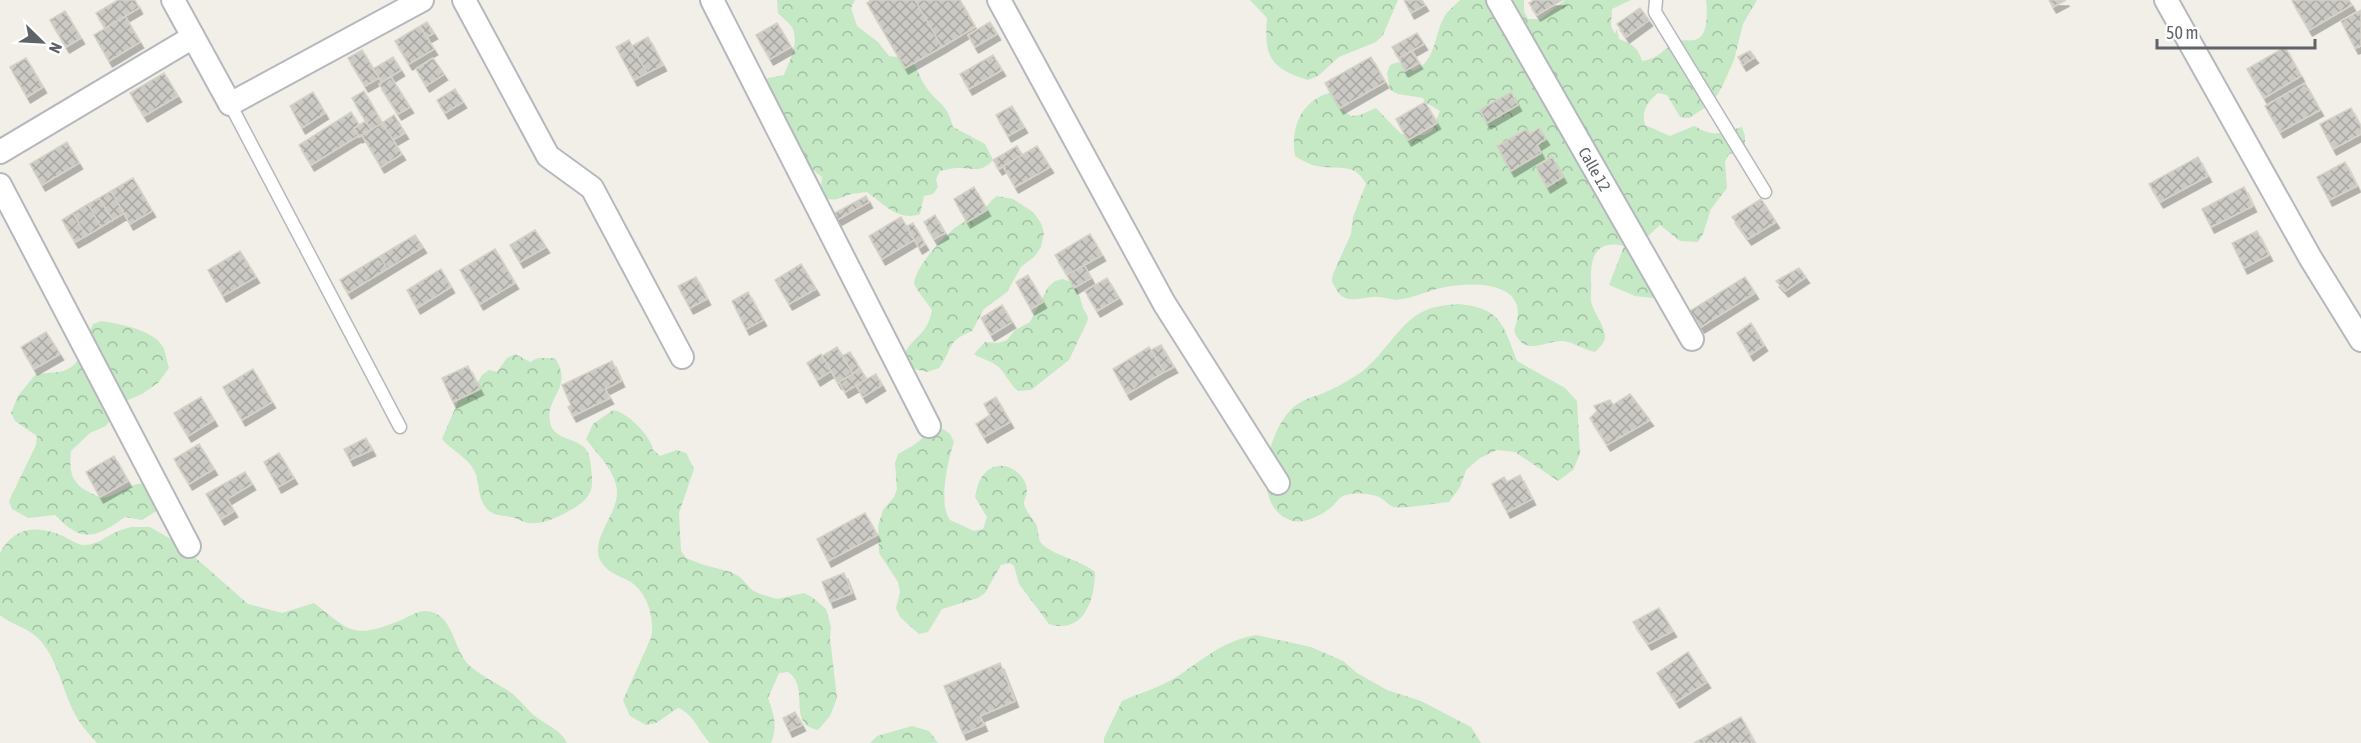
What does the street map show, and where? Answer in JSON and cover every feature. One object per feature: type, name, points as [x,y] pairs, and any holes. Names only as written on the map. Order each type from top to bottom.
[{"type":"street","points":[[173,0],[230,104],[422,0]]},
{"type":"street","points":[[464,0],[548,156],[592,188],[682,357]]},
{"type":"street","points":[[712,0],[928,426]]},
{"type":"street","points":[[999,0],[1164,303],[1278,483]]},
{"type":"street","name":"Calle 12","points":[[1498,0],[1692,339]]},
{"type":"street","points":[[2166,0],[2311,259],[2361,339]]},
{"type":"street","points":[[0,152],[193,37]]},
{"type":"street","points":[[0,185],[189,546]]},
{"type":"lane","points":[[1656,0],[1655,12],[1764,192]]},
{"type":"lane","points":[[230,104],[400,427]]},
{"type":"green space","points":[[777,0],[855,0],[851,8],[857,26],[878,42],[889,56],[897,57],[906,54],[915,65],[926,87],[948,112],[953,127],[985,144],[993,160],[978,169],[956,168],[940,171],[936,179],[938,187],[933,194],[924,196],[920,214],[912,216],[898,214],[867,192],[850,194],[834,200],[820,195],[822,177],[801,160],[763,84],[768,78],[784,75],[795,39],[792,27],[778,13]]},
{"type":"green space","points":[[1250,0],[1398,0],[1383,35],[1376,42],[1339,57],[1318,76],[1308,80],[1285,71],[1272,59],[1267,42],[1267,18]]},
{"type":"green space","points":[[1460,0],[1524,0],[1524,11],[1528,19],[1541,19],[1565,0],[1631,0],[1612,9],[1611,26],[1615,34],[1617,29],[1619,39],[1636,49],[1642,61],[1653,58],[1678,41],[1695,40],[1701,36],[1706,22],[1706,0],[1757,0],[1743,24],[1734,60],[1712,103],[1689,118],[1680,117],[1667,95],[1658,93],[1646,108],[1645,125],[1670,136],[1694,126],[1713,133],[1742,127],[1745,145],[1738,152],[1729,154],[1725,162],[1727,188],[1711,209],[1698,242],[1680,241],[1660,225],[1647,237],[1646,246],[1660,292],[1653,298],[1635,296],[1609,285],[1624,246],[1606,245],[1596,253],[1591,274],[1591,299],[1605,336],[1603,343],[1595,352],[1563,341],[1535,346],[1523,344],[1514,330],[1518,314],[1516,303],[1509,294],[1499,289],[1459,285],[1399,300],[1375,297],[1347,299],[1341,296],[1332,282],[1333,274],[1351,234],[1353,217],[1366,184],[1353,170],[1316,166],[1295,156],[1295,134],[1301,114],[1315,99],[1337,91],[1341,98],[1340,108],[1351,116],[1376,108],[1400,133],[1408,136],[1424,135],[1432,131],[1440,111],[1425,102],[1423,98],[1398,94],[1390,90],[1387,73],[1390,65],[1398,62],[1407,65],[1413,71],[1427,61],[1442,21]]},
{"type":"green space","points":[[997,196],[1013,199],[1033,212],[1041,223],[1044,233],[1041,247],[1035,256],[1021,267],[1007,292],[984,309],[972,331],[954,342],[939,368],[927,372],[910,368],[904,355],[911,343],[927,326],[932,310],[914,283],[920,268],[931,252],[956,227],[983,210]]},
{"type":"green space","points":[[1063,279],[1077,289],[1088,318],[1087,322],[1069,360],[1031,390],[1018,391],[999,368],[974,354],[985,342],[998,343],[1007,340],[1015,330],[1030,322],[1048,287],[1055,281]]},
{"type":"green space","points":[[1458,304],[1483,309],[1492,314],[1504,328],[1517,361],[1565,388],[1577,401],[1580,454],[1573,470],[1558,481],[1515,452],[1497,450],[1480,458],[1466,470],[1460,487],[1449,502],[1394,507],[1381,498],[1356,494],[1341,497],[1327,511],[1307,520],[1293,521],[1279,513],[1270,500],[1266,484],[1267,466],[1277,430],[1286,415],[1299,403],[1357,375],[1374,360],[1405,325],[1422,312],[1444,305]]},
{"type":"green space","points":[[101,321],[137,329],[153,337],[164,349],[169,368],[158,383],[142,394],[123,402],[106,426],[90,433],[71,451],[72,476],[78,485],[98,496],[105,497],[132,486],[148,483],[158,510],[142,520],[125,517],[105,530],[89,535],[74,530],[55,515],[28,518],[12,509],[9,501],[36,445],[37,436],[15,421],[11,413],[18,396],[35,375],[67,370],[78,360],[93,324]]},
{"type":"green space","points":[[515,354],[530,362],[538,358],[555,358],[562,377],[551,405],[552,428],[559,435],[585,448],[590,462],[592,484],[586,499],[563,514],[538,523],[526,522],[489,511],[482,501],[474,470],[442,439],[459,399],[474,389],[482,375],[489,370],[497,372],[507,358]]},
{"type":"green space","points":[[613,410],[625,415],[638,425],[648,438],[653,450],[660,456],[677,450],[686,453],[694,469],[679,513],[681,551],[686,558],[731,572],[760,594],[777,599],[804,593],[826,609],[831,627],[830,638],[837,698],[830,716],[818,730],[803,721],[798,687],[795,679],[788,672],[779,673],[768,698],[774,720],[771,743],[710,743],[692,718],[678,708],[656,723],[646,725],[630,716],[623,700],[651,638],[651,615],[649,606],[636,586],[609,570],[600,560],[598,552],[601,535],[613,511],[617,494],[611,471],[586,439],[593,424]]},
{"type":"green space","points":[[934,429],[943,429],[950,434],[954,442],[944,493],[946,513],[950,520],[974,531],[983,529],[987,517],[975,497],[984,473],[998,466],[1008,467],[1017,472],[1026,485],[1025,506],[1036,524],[1041,543],[1048,549],[1095,572],[1090,603],[1079,620],[1061,626],[1049,624],[1019,584],[1014,566],[1010,563],[1001,565],[985,593],[978,598],[942,609],[928,632],[919,634],[900,617],[896,608],[900,592],[898,582],[879,553],[878,526],[883,510],[894,497],[897,489],[895,463],[898,454]]},
{"type":"green space","points":[[131,527],[150,527],[181,545],[248,604],[282,613],[314,603],[336,621],[353,630],[362,631],[384,627],[422,611],[435,613],[448,625],[460,652],[471,667],[514,695],[536,717],[558,732],[567,743],[97,743],[83,727],[74,711],[47,649],[31,632],[0,615],[0,553],[12,537],[27,530],[54,532],[76,543],[88,545]]},
{"type":"green space","points":[[1256,635],[1311,647],[1343,661],[1357,673],[1387,690],[1421,701],[1471,727],[1481,743],[1104,743],[1104,738],[1122,701],[1158,687],[1234,641]]},
{"type":"green space","points":[[912,726],[929,731],[938,743],[870,743],[877,736]]},
{"type":"building","points":[[118,0],[135,0],[139,8],[105,28],[96,13]]},
{"type":"building","points":[[871,0],[915,0],[942,47],[905,68],[867,3]]},
{"type":"building","points":[[915,0],[960,0],[975,27],[942,47]]},
{"type":"building","points":[[1404,0],[1422,0],[1425,5],[1411,13]]},
{"type":"building","points":[[1534,0],[1562,0],[1537,15],[1529,3]]},
{"type":"building","points":[[2049,0],[2066,0],[2053,7]]},
{"type":"building","points":[[2349,0],[2352,5],[2309,30],[2292,1]]},
{"type":"building","points":[[1640,8],[1649,20],[1626,37],[1617,24]]},
{"type":"building","points":[[2361,10],[2361,46],[2355,48],[2341,21]]},
{"type":"building","points":[[65,11],[81,38],[66,47],[50,20]]},
{"type":"building","points":[[125,16],[140,42],[109,61],[94,35]]},
{"type":"building","points":[[427,22],[434,33],[427,37],[420,26]]},
{"type":"building","points":[[990,22],[997,34],[975,47],[968,35]]},
{"type":"building","points":[[777,23],[791,47],[770,59],[756,35]]},
{"type":"building","points":[[420,26],[434,49],[409,64],[395,41]]},
{"type":"building","points":[[1417,33],[1424,44],[1399,58],[1392,47]]},
{"type":"building","points":[[648,37],[663,65],[647,73],[632,46]]},
{"type":"building","points":[[629,40],[647,73],[634,80],[616,47]]},
{"type":"building","points":[[2285,47],[2301,76],[2264,98],[2247,69]]},
{"type":"building","points":[[362,50],[379,78],[365,86],[348,58]]},
{"type":"building","points":[[1412,51],[1419,63],[1405,71],[1399,58]]},
{"type":"building","points":[[1750,51],[1755,57],[1743,65],[1738,57]]},
{"type":"building","points":[[993,55],[1002,70],[969,89],[960,74]]},
{"type":"building","points":[[393,57],[401,70],[382,82],[373,69]]},
{"type":"building","points":[[1371,57],[1385,82],[1340,108],[1325,83]]},
{"type":"building","points":[[26,58],[43,87],[27,97],[10,67]]},
{"type":"building","points":[[433,58],[444,74],[426,86],[416,69]]},
{"type":"building","points":[[164,73],[178,96],[144,116],[130,93]]},
{"type":"building","points":[[391,77],[410,107],[398,114],[379,84]]},
{"type":"building","points":[[2305,83],[2320,110],[2280,132],[2265,106]]},
{"type":"building","points":[[455,89],[463,102],[445,113],[437,100]]},
{"type":"building","points":[[364,91],[382,123],[371,130],[352,98]]},
{"type":"building","points":[[313,92],[325,113],[302,128],[290,106]]},
{"type":"building","points":[[1511,92],[1518,105],[1487,123],[1480,110]]},
{"type":"building","points":[[1425,102],[1437,123],[1408,140],[1396,119]]},
{"type":"building","points":[[1012,106],[1024,127],[1008,136],[996,115]]},
{"type":"building","points":[[2351,108],[2361,127],[2361,134],[2333,149],[2320,124]]},
{"type":"building","points":[[351,112],[359,125],[354,128],[358,136],[311,165],[299,145]]},
{"type":"building","points":[[394,115],[405,133],[393,140],[382,123]]},
{"type":"building","points":[[366,121],[371,130],[359,137],[354,128]]},
{"type":"building","points":[[382,123],[402,154],[381,167],[362,135]]},
{"type":"building","points":[[1539,128],[1546,139],[1537,145],[1541,153],[1511,171],[1497,146],[1527,129],[1530,134]]},
{"type":"building","points":[[67,142],[79,163],[42,185],[30,164]]},
{"type":"building","points":[[1017,146],[1022,155],[999,169],[993,160]]},
{"type":"building","points":[[1037,146],[1050,167],[1015,187],[1003,166]]},
{"type":"building","points":[[1552,157],[1563,177],[1547,187],[1536,167]]},
{"type":"building","points":[[2198,157],[2208,176],[2160,202],[2149,184]]},
{"type":"building","points":[[2345,162],[2357,186],[2329,200],[2317,177]]},
{"type":"building","points":[[133,178],[152,211],[130,224],[111,191]]},
{"type":"building","points":[[974,187],[987,210],[967,222],[954,199]]},
{"type":"building","points":[[2244,187],[2253,206],[2211,227],[2202,209]]},
{"type":"building","points":[[111,191],[124,213],[113,220],[99,198]]},
{"type":"building","points":[[866,196],[869,202],[837,220],[833,214]]},
{"type":"building","points":[[99,198],[113,220],[101,227],[88,204]]},
{"type":"building","points":[[1761,199],[1776,222],[1748,239],[1732,217]]},
{"type":"building","points":[[88,204],[101,227],[86,236],[73,213]]},
{"type":"building","points":[[73,213],[86,236],[75,242],[62,220]]},
{"type":"building","points":[[935,215],[945,233],[934,239],[924,222]]},
{"type":"building","points":[[901,217],[914,240],[882,259],[869,236]]},
{"type":"building","points":[[913,223],[925,244],[919,248],[907,226]]},
{"type":"building","points":[[535,230],[546,247],[520,262],[510,245]]},
{"type":"building","points":[[2257,231],[2269,255],[2244,268],[2232,243]]},
{"type":"building","points":[[1090,234],[1102,255],[1067,275],[1055,255]]},
{"type":"building","points":[[415,235],[423,247],[387,269],[380,256]]},
{"type":"building","points":[[495,249],[515,283],[480,304],[460,270]]},
{"type":"building","points":[[240,251],[256,277],[223,296],[208,270]]},
{"type":"building","points":[[380,256],[387,269],[348,293],[340,280]]},
{"type":"building","points":[[801,264],[816,289],[789,304],[775,280]]},
{"type":"building","points":[[1084,265],[1091,278],[1074,288],[1067,275]]},
{"type":"building","points":[[1799,268],[1806,277],[1785,291],[1776,281]]},
{"type":"building","points":[[441,269],[451,287],[417,308],[407,290]]},
{"type":"building","points":[[1028,275],[1043,302],[1031,309],[1016,282]]},
{"type":"building","points":[[696,277],[707,299],[690,308],[678,286]]},
{"type":"building","points":[[1745,277],[1755,293],[1701,327],[1690,311]]},
{"type":"building","points":[[1107,278],[1119,298],[1097,311],[1085,291]]},
{"type":"building","points":[[748,292],[763,320],[746,329],[732,301]]},
{"type":"building","points":[[1002,305],[1012,322],[991,335],[981,318]]},
{"type":"building","points":[[1751,323],[1764,345],[1750,355],[1737,333]]},
{"type":"building","points":[[46,332],[60,354],[34,369],[21,347]]},
{"type":"building","points":[[1161,345],[1174,367],[1164,372],[1151,350]]},
{"type":"building","points":[[837,347],[853,374],[838,383],[822,356]]},
{"type":"building","points":[[1149,347],[1164,372],[1127,394],[1113,369]]},
{"type":"building","points":[[850,352],[860,369],[853,374],[842,356]]},
{"type":"building","points":[[821,354],[831,371],[817,380],[807,363]]},
{"type":"building","points":[[612,361],[621,381],[605,389],[610,398],[573,416],[562,385]]},
{"type":"building","points":[[468,366],[480,389],[453,402],[442,378]]},
{"type":"building","points":[[253,369],[272,402],[242,420],[223,387]]},
{"type":"building","points":[[860,369],[867,379],[845,392],[839,382]]},
{"type":"building","points":[[876,374],[882,385],[863,397],[856,385]]},
{"type":"building","points":[[1630,394],[1650,420],[1607,445],[1590,418],[1597,411],[1594,406],[1610,400],[1613,405]]},
{"type":"building","points":[[201,397],[214,420],[188,436],[174,413]]},
{"type":"building","points":[[996,397],[1010,422],[984,437],[976,424],[990,415],[984,404]]},
{"type":"building","points":[[366,438],[372,450],[350,460],[344,449]]},
{"type":"building","points":[[199,444],[214,469],[189,484],[174,459]]},
{"type":"building","points":[[279,453],[294,478],[278,487],[264,462]]},
{"type":"building","points":[[114,456],[128,481],[100,497],[86,472]]},
{"type":"building","points":[[245,472],[252,484],[227,499],[234,511],[221,519],[206,494]]},
{"type":"building","points":[[1520,475],[1532,499],[1507,512],[1492,484],[1504,477],[1507,482]]},
{"type":"building","points":[[865,513],[877,535],[828,561],[817,539]]},
{"type":"building","points":[[844,573],[852,593],[830,602],[822,582]]},
{"type":"building","points":[[1659,608],[1673,631],[1648,644],[1633,622]]},
{"type":"building","points":[[1688,652],[1707,682],[1676,702],[1657,673]]},
{"type":"building","points":[[1000,663],[1015,701],[980,716],[984,725],[963,734],[944,686]]},
{"type":"building","points":[[795,712],[802,725],[789,731],[783,718]]},
{"type":"building","points":[[1741,717],[1755,743],[1694,743]]}]
